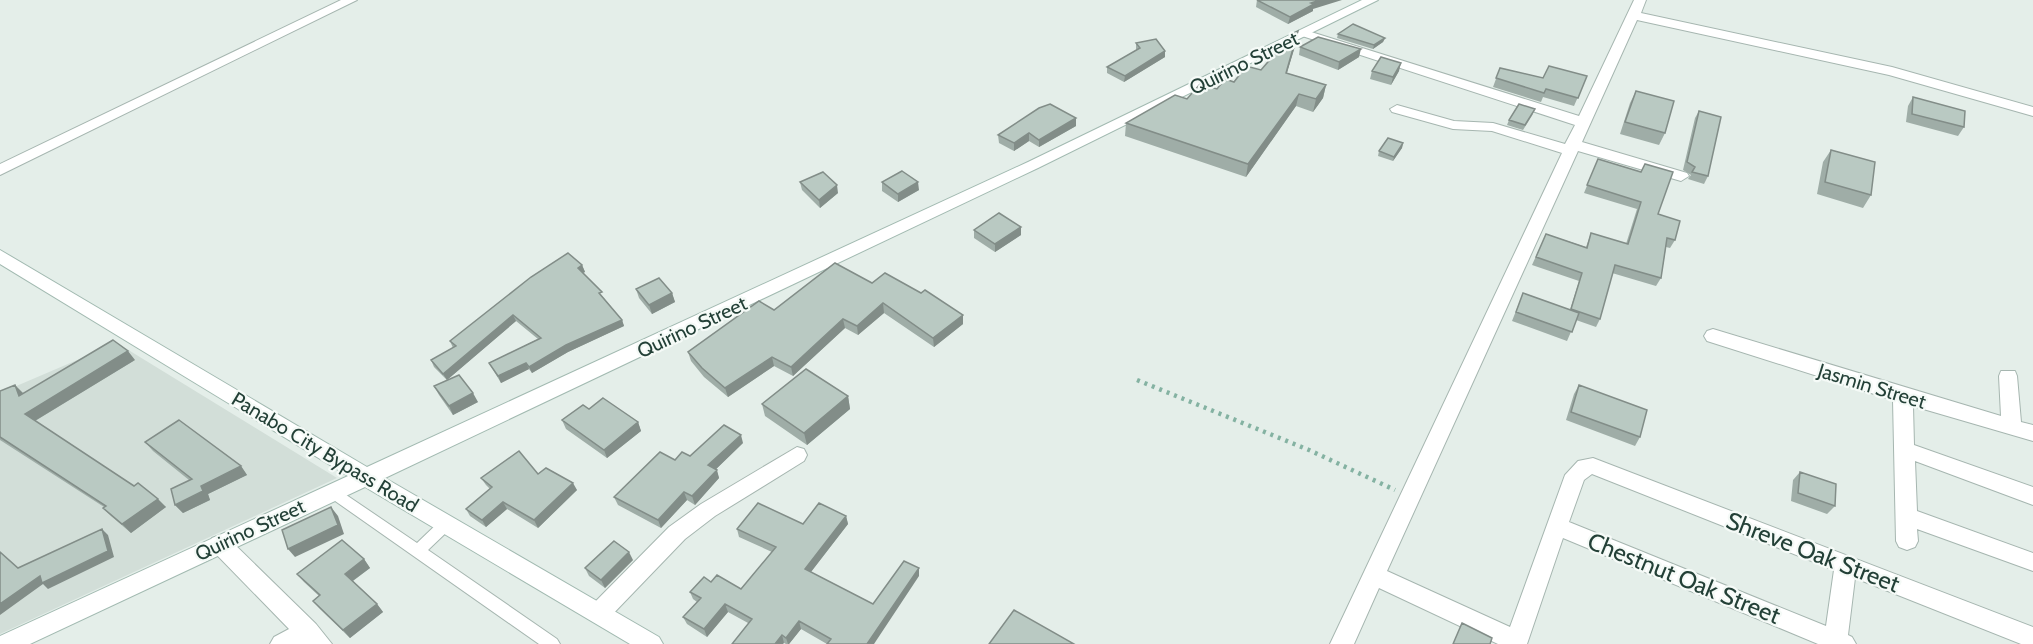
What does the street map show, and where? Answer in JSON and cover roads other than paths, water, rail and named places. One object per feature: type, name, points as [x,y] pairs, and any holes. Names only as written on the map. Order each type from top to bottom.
[{"type":"street","points":[[0,170],[351,0]]},
{"type":"street","name":"Quirino Street","points":[[6,644],[656,344],[1372,0]]},
{"type":"street","points":[[1342,644],[1637,7],[1892,71],[2033,112]]},
{"type":"street","points":[[1303,34],[1582,122]]},
{"type":"street","points":[[1397,109],[1453,125],[1493,127],[1681,176]]},
{"type":"street","name":"Panabo City Bypass Road","points":[[0,256],[366,477],[600,612],[651,644]]},
{"type":"street","name":"Jasmin Street","points":[[1713,336],[2033,434]]},
{"type":"street","points":[[2008,376],[2011,426]]},
{"type":"street","points":[[1903,396],[1907,541]]},
{"type":"street","points":[[1906,450],[2033,496]]},
{"type":"street","points":[[600,612],[677,533],[708,510],[796,455]]},
{"type":"street","name":"Shreve Oak Street","points":[[1557,526],[1575,475],[1585,467],[1593,466],[2033,638]]},
{"type":"street","points":[[1906,516],[2033,562]]},
{"type":"street","points":[[1373,575],[1516,643],[1557,526]]},
{"type":"street","name":"Chestnut Oak Street","points":[[1557,526],[1838,643]]},
{"type":"street","points":[[220,544],[314,637]]},
{"type":"street","points":[[1838,643],[1846,564]]},
{"type":"street","points":[[282,644],[314,637]]},
{"type":"lane","points":[[333,492],[552,644]]},
{"type":"lane","points":[[418,551],[446,524]]}]
